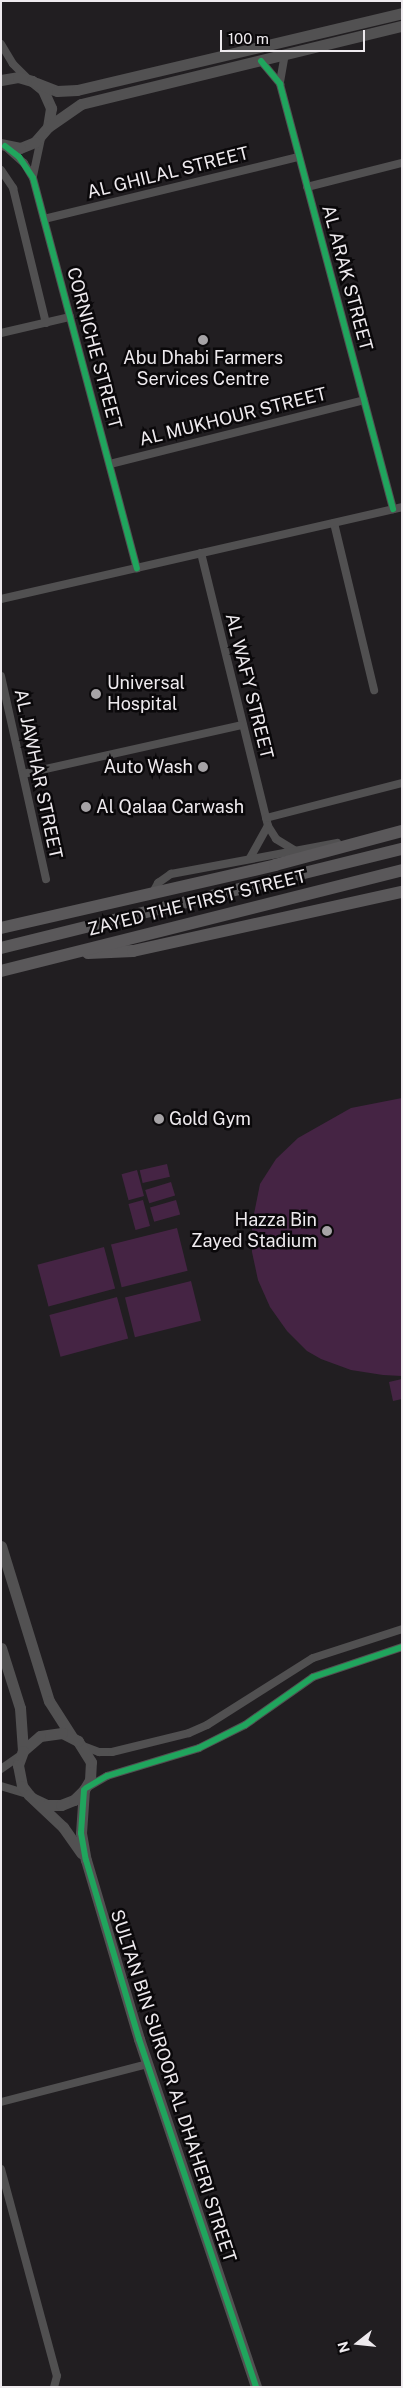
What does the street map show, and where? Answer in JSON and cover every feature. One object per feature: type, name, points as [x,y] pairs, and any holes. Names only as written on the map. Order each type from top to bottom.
[{"type":"main road","points":[[1,928],[152,894],[402,831]]},
{"type":"main road","name":"ZAYED THE FIRST STREET","points":[[4,948],[402,849]]},
{"type":"main road","name":"ZAYED THE FIRST STREET","points":[[1,971],[70,952],[402,870]]},
{"type":"main road","points":[[70,952],[133,951],[402,892]]},
{"type":"street","points":[[1,80],[32,81],[57,91],[77,90],[402,13]]},
{"type":"street","points":[[3,145],[28,146],[41,138],[48,127],[81,104],[402,26]]},
{"type":"street","points":[[2,45],[32,81],[43,90],[51,108],[48,127]]},
{"type":"street","points":[[1,53],[2,45]]},
{"type":"street","name":"AL ARAK STREET","points":[[285,55],[280,84],[364,400],[398,508]]},
{"type":"street","name":"AL ARAK STREET","points":[[261,61],[280,84]]},
{"type":"street","name":"CORNICHE STREET","points":[[33,178],[41,138]]},
{"type":"street","name":"CORNICHE STREET","points":[[3,145],[24,163],[33,178],[137,568]]},
{"type":"street","name":"AL GHILAL STREET","points":[[44,219],[299,156]]},
{"type":"street","points":[[307,187],[402,163]]},
{"type":"street","points":[[1,170],[13,188],[46,323]]},
{"type":"street","points":[[1,333],[70,317]]},
{"type":"street","name":"AL MUKHOUR STREET","points":[[110,464],[364,400]]},
{"type":"street","points":[[1,599],[398,508]]},
{"type":"street","points":[[334,523],[374,690]]},
{"type":"street","name":"AL WAFY STREET","points":[[201,553],[267,822],[276,839],[294,850]]},
{"type":"street","name":"AL JAWHAR STREET","points":[[1,676],[46,879]]},
{"type":"street","points":[[23,774],[243,725]]},
{"type":"street","points":[[250,858],[267,822],[402,784]]},
{"type":"street","points":[[152,894],[158,883],[171,874],[294,850],[366,840]]},
{"type":"street","points":[[1,1546],[49,1701],[72,1737],[83,1746],[99,1752],[112,1752],[149,1746],[189,1733],[208,1725],[313,1658],[402,1630]]},
{"type":"street","points":[[1,1648],[20,1708],[22,1753],[19,1776],[31,1797]]},
{"type":"street","points":[[1,1786],[47,1805],[61,1805],[74,1800],[85,1789],[107,1776],[199,1748],[245,1725],[313,1677],[402,1648]]},
{"type":"street","points":[[1,1769],[22,1753],[35,1739],[50,1732],[72,1737]]},
{"type":"street","points":[[83,1746],[90,1762],[85,1789]]},
{"type":"street","name":"SULTAN BIN SUROOR AL DHAHERI STREET","points":[[85,1789],[81,1833],[86,1860],[148,2064],[256,2387]]},
{"type":"street","name":"SULTAN BIN SUROOR AL DHAHERI STREET","points":[[31,1797],[63,1827],[86,1860]]},
{"type":"street","points":[[1,2102],[148,2064]]},
{"type":"street","points":[[1,2169],[56,2376],[54,2387]]},
{"type":"shaded area","name":"Hazza Bin Zayed Stadium","points":[[402,1098],[402,1376],[351,1370],[321,1359],[307,1351],[287,1331],[270,1307],[258,1280],[252,1252],[252,1224],[260,1184],[276,1159],[298,1138],[351,1108]]},
{"type":"shaded area","points":[[167,1164],[170,1177],[143,1183],[140,1170]]},
{"type":"shaded area","points":[[137,1170],[144,1196],[129,1200],[122,1174]]},
{"type":"shaded area","points":[[171,1182],[175,1195],[149,1203],[145,1190]]},
{"type":"shaded area","points":[[143,1200],[150,1226],[135,1230],[129,1204]]},
{"type":"shaded area","points":[[176,1200],[180,1214],[154,1222],[150,1207]]},
{"type":"shaded area","points":[[177,1228],[188,1271],[122,1287],[111,1244]]},
{"type":"shaded area","points":[[104,1247],[115,1289],[48,1306],[37,1265]]},
{"type":"shaded area","points":[[191,1281],[201,1321],[135,1337],[125,1297]]},
{"type":"shaded area","points":[[117,1297],[128,1339],[61,1357],[49,1315]]},
{"type":"shaded area","points":[[402,1379],[402,1399],[393,1401],[389,1382]]},
{"type":"cycle path","points":[[261,61],[280,84],[393,509]]},
{"type":"cycle path","points":[[5,146],[19,157],[33,178],[137,568]]},
{"type":"cycle path","points":[[86,1788],[107,1776],[199,1748],[245,1725],[313,1677],[402,1647]]},
{"type":"cycle path","points":[[84,1790],[81,1833],[86,1860],[139,2039],[256,2387]]},
{"type":"place","name":"Abu Dhabi Farmers Services Centre","points":[[203,340]]},
{"type":"place","name":"Universal Hospital","points":[[96,694]]},
{"type":"place","name":"Auto Wash","points":[[203,767]]},
{"type":"place","name":"Al Qalaa Carwash","points":[[86,807]]},
{"type":"place","name":"Gold Gym","points":[[159,1119]]},
{"type":"place","name":"Hazza Bin Zayed Stadium","points":[[327,1231]]}]
